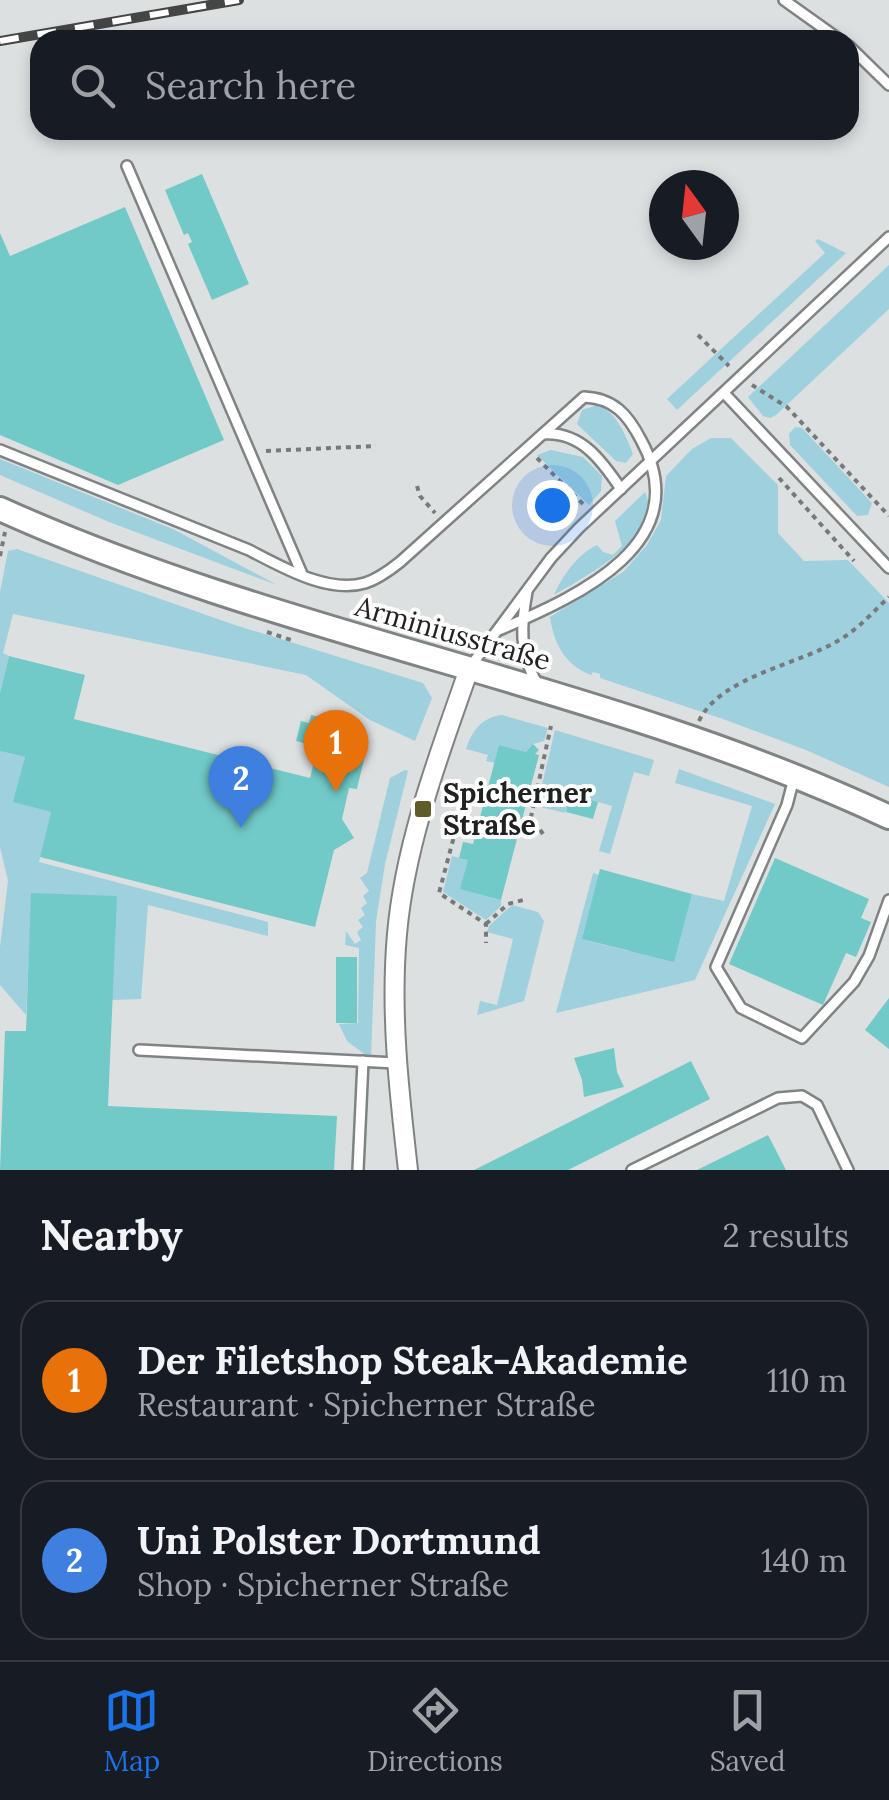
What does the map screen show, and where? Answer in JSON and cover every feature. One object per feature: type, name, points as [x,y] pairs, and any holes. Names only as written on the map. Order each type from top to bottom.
[{"type":"street","name":"Arminiusstraße","points":[[0,509],[210,591],[692,738],[889,817]]},
{"type":"street","points":[[408,1170],[396,1062],[397,932],[436,763],[469,669]]},
{"type":"lane","points":[[784,0],[826,30]]},
{"type":"lane","points":[[859,56],[889,84]]},
{"type":"lane","points":[[127,166],[302,574]]},
{"type":"lane","points":[[469,669],[527,589],[593,514],[889,237]]},
{"type":"lane","points":[[724,393],[889,568]]},
{"type":"lane","points":[[0,450],[302,574],[344,586],[366,583],[400,562],[584,397],[601,398],[622,412],[651,461],[654,503],[647,528],[634,552],[603,576],[497,632]]},
{"type":"lane","points":[[540,435],[555,433],[592,450],[621,489]]},
{"type":"lane","points":[[527,589],[522,620],[524,650],[534,679],[543,690]]},
{"type":"lane","points":[[794,776],[787,804],[716,967],[741,1008],[802,1038],[854,982],[869,956],[889,900]]},
{"type":"lane","points":[[139,1050],[396,1062]]},
{"type":"lane","points":[[358,1170],[363,1061]]},
{"type":"lane","points":[[632,1170],[778,1098],[802,1096],[817,1105],[848,1170]]},
{"type":"path","points":[[698,335],[740,378],[786,407],[889,516]]},
{"type":"path","points":[[250,452],[376,446]]},
{"type":"path","points":[[536,457],[593,514]]},
{"type":"path","points":[[779,478],[854,561]]},
{"type":"path","points":[[417,486],[420,496],[443,522]]},
{"type":"path","points":[[692,738],[703,712],[721,696],[845,637],[889,597]]},
{"type":"path","points":[[543,834],[530,817],[551,726]]},
{"type":"path","points":[[442,820],[456,824],[439,894],[486,924]]},
{"type":"path","points":[[486,943],[486,924],[508,904],[527,899]]},
{"type":"shaded area","points":[[815,241],[846,253],[677,410],[667,399],[825,253]]},
{"type":"shaded area","points":[[889,265],[889,309],[776,415],[763,416],[748,397]]},
{"type":"shaded area","points":[[597,405],[610,413],[624,432],[633,454],[626,463],[616,461],[577,424],[582,410]]},
{"type":"shaded area","points":[[795,427],[802,428],[872,503],[868,515],[857,516],[790,445],[789,434]]},
{"type":"shaded area","points":[[711,438],[731,438],[778,485],[778,533],[804,561],[848,560],[889,603],[889,787],[806,750],[600,678],[600,674],[591,675],[574,666],[558,645],[550,617],[623,572],[647,545],[661,520],[666,476],[692,449]]},
{"type":"shaded area","points":[[551,450],[583,457],[602,476],[601,491],[589,505],[537,455]]},
{"type":"shaded area","points":[[0,459],[175,530],[277,585],[109,522],[0,475]]},
{"type":"shaded area","points":[[645,492],[648,508],[644,524],[633,539],[601,566],[554,595],[583,554],[597,545],[613,555],[622,546],[615,521]]},
{"type":"shaded area","points":[[17,549],[235,625],[423,683],[432,698],[415,741],[370,720],[306,675],[13,614],[3,653],[9,656],[0,693],[0,592],[8,551]]},
{"type":"shaded area","points":[[502,715],[548,728],[544,741],[533,744],[526,752],[499,745],[495,763],[486,761],[488,755],[466,749],[479,726]]},
{"type":"shaded area","points":[[555,730],[654,760],[649,776],[634,772],[610,854],[599,851],[612,806],[571,794],[565,813],[537,806]]},
{"type":"shaded area","points":[[0,751],[25,757],[14,802],[51,812],[39,862],[268,922],[268,936],[148,905],[141,999],[112,1000],[32,893],[26,1015],[0,985],[8,881],[0,847]]},
{"type":"shaded area","points":[[679,769],[775,804],[695,980],[556,1013],[593,873],[599,875],[582,939],[628,951],[692,894],[724,901],[752,806],[675,783]]},
{"type":"shaded area","points":[[408,771],[385,864],[376,921],[371,1059],[347,1041],[339,1024],[358,1023],[359,948],[345,945],[346,931],[355,944],[361,940],[357,932],[363,927],[358,920],[365,915],[361,908],[367,903],[363,896],[369,891],[360,878],[367,873],[390,778]]},
{"type":"shaded area","points":[[452,856],[468,860],[461,889],[501,900],[501,906],[486,920],[443,892]]},
{"type":"shaded area","points":[[512,905],[538,912],[544,921],[524,1001],[477,1015],[480,1001],[497,1005],[513,939],[487,932]]},
{"type":"building","points":[[202,174],[249,284],[212,300],[188,244],[192,242],[188,233],[184,235],[165,190]]},
{"type":"building","points":[[125,207],[224,440],[118,485],[0,435],[0,233],[10,256]]},
{"type":"building","points":[[9,656],[85,675],[74,719],[310,778],[318,747],[296,741],[301,721],[309,723],[311,715],[329,719],[324,738],[366,751],[357,789],[349,788],[342,819],[354,838],[334,850],[315,927],[40,857],[51,812],[13,802],[25,757],[0,751],[0,693]]},
{"type":"building","points":[[533,744],[539,750],[535,754],[539,755],[501,900],[460,889],[468,860],[459,858],[463,842],[473,844],[499,745],[526,752]]},
{"type":"building","points":[[570,794],[598,802],[593,819],[566,812]]},
{"type":"building","points":[[775,858],[869,899],[861,918],[871,922],[856,957],[846,953],[823,1005],[729,964]]},
{"type":"building","points":[[600,869],[692,894],[674,962],[582,939]]},
{"type":"building","points":[[31,893],[117,896],[108,1106],[337,1116],[334,1170],[0,1170],[5,1031],[26,1031]]},
{"type":"building","points":[[336,957],[357,957],[357,1023],[336,1023]]},
{"type":"building","points":[[889,998],[889,1049],[865,1030]]},
{"type":"building","points":[[614,1048],[617,1072],[624,1087],[584,1097],[574,1058]]},
{"type":"building","points":[[691,1061],[710,1099],[568,1170],[474,1170]]},
{"type":"building","points":[[768,1135],[786,1170],[697,1170]]},
{"type":"railway","points":[[64,30],[239,0]]},
{"type":"railway","points":[[0,41],[30,36]]},
{"type":"place","name":"Der Filetshop Steak-Akademie","points":[[336,792]]},
{"type":"place","name":"Spicherner Straße","points":[[423,809]]},
{"type":"place","name":"Uni Polster Dortmund","points":[[241,828]]}]
